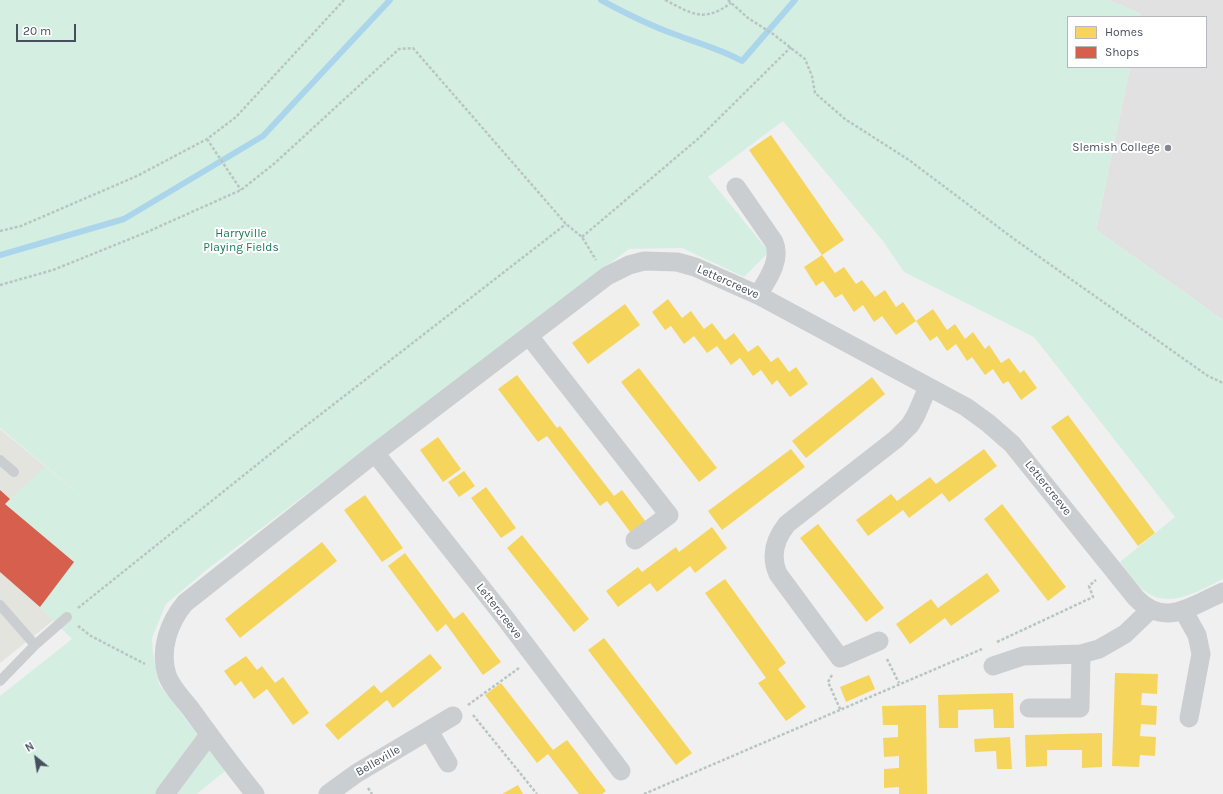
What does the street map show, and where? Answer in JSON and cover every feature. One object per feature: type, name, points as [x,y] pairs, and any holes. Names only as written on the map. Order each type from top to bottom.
[{"type":"street","points":[[736,187],[774,242],[777,250],[774,267],[758,295]]},
{"type":"street","name":"Lettercreeve","points":[[255,794],[209,735],[167,675],[165,656],[166,640],[172,621],[185,603],[375,453],[607,276],[629,265],[644,261],[677,262],[695,267],[758,295],[966,407],[988,423],[1007,440],[1136,598],[1150,610]]},
{"type":"street","points":[[529,336],[669,515],[635,540]]},
{"type":"street","points":[[879,641],[840,658],[778,574],[774,560],[777,540],[787,524],[876,455],[910,425],[928,387]]},
{"type":"street","name":"Lettercreeve","points":[[375,453],[621,771]]},
{"type":"street","points":[[993,666],[1023,656],[1081,654],[1099,649],[1118,639],[1150,610],[1164,614],[1184,610],[1223,592]]},
{"type":"street","points":[[1184,610],[1197,635],[1201,654],[1189,718]]},
{"type":"street","points":[[1029,708],[1080,708],[1081,654]]},
{"type":"street","name":"Belleville","points":[[328,794],[357,773],[460,711]]},
{"type":"street","points":[[429,731],[448,763]]},
{"type":"street","points":[[165,794],[209,735]]},
{"type":"lane","points":[[0,460],[14,472]]},
{"type":"lane","points":[[0,605],[35,645]]},
{"type":"lane","points":[[0,681],[35,645],[67,617]]},
{"type":"path","points":[[0,231],[21,226],[137,176],[207,139],[236,117],[344,0]]},
{"type":"path","points":[[665,0],[695,15],[717,13],[731,3]]},
{"type":"path","points":[[728,0],[748,18],[762,26],[805,59],[812,76],[815,93],[845,119],[909,160],[1014,239],[1208,376],[1223,383]]},
{"type":"path","points":[[582,237],[699,138],[791,47]]},
{"type":"path","points":[[0,285],[53,270],[147,232],[241,190],[275,163],[399,49],[413,48],[566,224],[582,237],[607,276]]},
{"type":"path","points":[[207,139],[241,190]]},
{"type":"path","points":[[167,675],[91,636],[67,617],[294,435],[566,224]]},
{"type":"path","points":[[992,644],[1092,597],[1089,586],[1110,566]]},
{"type":"path","points":[[879,641],[899,683]]},
{"type":"path","points":[[644,794],[781,734],[841,710],[899,683],[985,648]]},
{"type":"path","points":[[534,657],[460,711],[537,794]]},
{"type":"path","points":[[840,658],[828,682],[841,710]]},
{"type":"shaded area","name":"Slemish College","points":[[1108,0],[1223,0],[1223,320],[1096,230],[1130,68],[1207,68],[1207,16],[1141,16],[1141,14]]},
{"type":"shaded area","points":[[0,429],[144,548],[0,663]]},
{"type":"green space","name":"Harryville Playing Fields","points":[[0,0],[1108,0],[1141,14],[1141,16],[1067,16],[1067,68],[1130,68],[1096,230],[1223,320],[1223,579],[1192,594],[1171,599],[1160,598],[1150,594],[1140,587],[1120,562],[1175,517],[1034,337],[904,272],[883,241],[783,121],[708,177],[769,252],[744,277],[682,248],[629,249],[209,568],[166,604],[152,638],[153,654],[159,684],[225,771],[197,794],[0,794],[0,696],[72,639],[40,607],[5,504],[45,467],[92,505],[0,428]]},
{"type":"building: Homes","points":[[771,135],[844,240],[822,255],[749,150]]},
{"type":"building: Homes","points":[[822,255],[835,273],[844,267],[856,284],[862,280],[875,297],[885,290],[896,307],[903,302],[916,321],[896,335],[882,316],[874,322],[863,305],[854,312],[842,294],[835,298],[823,281],[816,286],[804,267]]},
{"type":"building: Homes","points":[[668,299],[682,318],[691,311],[704,329],[712,323],[725,340],[734,333],[748,352],[758,345],[771,362],[778,357],[789,372],[796,367],[808,384],[790,397],[777,380],[772,385],[761,370],[753,376],[740,358],[731,365],[717,346],[707,353],[694,336],[684,344],[671,326],[665,330],[652,312]]},
{"type":"building: Homes","points":[[625,304],[640,325],[588,364],[572,343]]},
{"type":"building: Homes","points":[[933,309],[947,330],[955,324],[965,339],[973,332],[985,349],[989,345],[1001,363],[1009,358],[1020,373],[1024,370],[1037,388],[1021,400],[1008,381],[1003,384],[993,369],[985,375],[972,357],[967,361],[956,344],[947,351],[937,336],[930,341],[916,321]]},
{"type":"building: Homes","points":[[639,368],[717,468],[699,482],[621,382]]},
{"type":"building: Homes","points":[[517,375],[557,428],[560,426],[614,496],[622,490],[646,522],[631,533],[607,501],[600,506],[547,436],[538,442],[498,389]]},
{"type":"building: Homes","points":[[872,377],[885,394],[806,458],[792,441]]},
{"type":"building: Homes","points":[[1068,415],[1155,533],[1138,546],[1051,427]]},
{"type":"building: Homes","points":[[438,437],[461,469],[443,482],[420,450]]},
{"type":"building: Homes","points":[[791,449],[805,467],[722,530],[708,511]]},
{"type":"building: Homes","points":[[984,449],[997,466],[949,502],[942,493],[909,518],[903,510],[868,536],[856,520],[891,494],[897,501],[930,477],[936,484]]},
{"type":"building: Homes","points":[[464,471],[475,486],[459,497],[448,482]]},
{"type":"building: Homes","points":[[486,487],[516,528],[501,538],[471,498]]},
{"type":"building: Homes","points":[[365,495],[403,548],[382,562],[344,510]]},
{"type":"building: Homes","points":[[1002,504],[1066,587],[1048,601],[984,519]]},
{"type":"building: Homes","points":[[818,524],[884,608],[866,622],[800,538]]},
{"type":"building: Homes","points":[[712,527],[727,548],[695,573],[690,566],[657,592],[650,583],[618,607],[606,591],[638,567],[642,572],[676,547],[679,552]]},
{"type":"building: Homes","points":[[522,535],[589,619],[574,632],[507,548]]},
{"type":"building: Homes","points":[[322,542],[337,561],[240,638],[225,619]]},
{"type":"building: Homes","points":[[405,553],[454,619],[463,612],[501,662],[483,675],[446,624],[437,632],[388,566]]},
{"type":"building: Homes","points":[[987,573],[1000,591],[951,626],[945,618],[910,644],[896,624],[931,599],[938,608]]},
{"type":"building: Homes","points":[[725,579],[786,663],[778,669],[806,707],[786,721],[758,683],[766,678],[705,593]]},
{"type":"building: Homes","points":[[604,638],[692,753],[676,765],[588,650]]},
{"type":"building: Homes","points":[[430,654],[442,668],[393,708],[387,700],[338,740],[325,725],[374,685],[381,693]]},
{"type":"building: Homes","points":[[246,656],[257,670],[262,666],[275,683],[283,677],[309,713],[293,725],[267,689],[254,699],[241,681],[235,686],[224,671]]},
{"type":"building: Homes","points":[[1115,673],[1158,674],[1157,694],[1142,693],[1141,705],[1157,706],[1156,725],[1141,724],[1140,736],[1156,737],[1155,756],[1140,755],[1139,767],[1112,766]]},
{"type":"building: Homes","points":[[869,675],[875,689],[846,702],[840,687]]},
{"type":"building: Homes","points":[[501,683],[553,750],[567,740],[606,791],[602,794],[579,794],[548,754],[537,763],[485,695]]},
{"type":"building: Homes","points":[[1013,693],[1014,728],[994,728],[993,709],[958,710],[958,728],[939,728],[938,695]]},
{"type":"building: Homes","points":[[926,705],[927,794],[899,794],[899,787],[884,788],[884,769],[899,768],[899,756],[884,757],[883,738],[898,737],[898,725],[883,725],[882,706]]},
{"type":"building: Homes","points":[[1102,733],[1102,767],[1082,768],[1082,750],[1047,750],[1047,766],[1026,767],[1025,735]]},
{"type":"building: Homes","points":[[1010,737],[1012,769],[997,769],[996,751],[975,752],[974,739]]},
{"type":"building: Homes","points":[[518,785],[523,794],[502,794]]},
{"type":"building: Shops","points":[[0,490],[10,499],[5,504],[74,562],[40,607],[0,572]]},
{"type":"waterway","points":[[0,255],[124,219],[263,136],[390,0]]},
{"type":"waterway","points":[[601,0],[655,27],[742,61],[795,0]]},
{"type":"place","name":"Slemish College","points":[[1168,148]]}]
